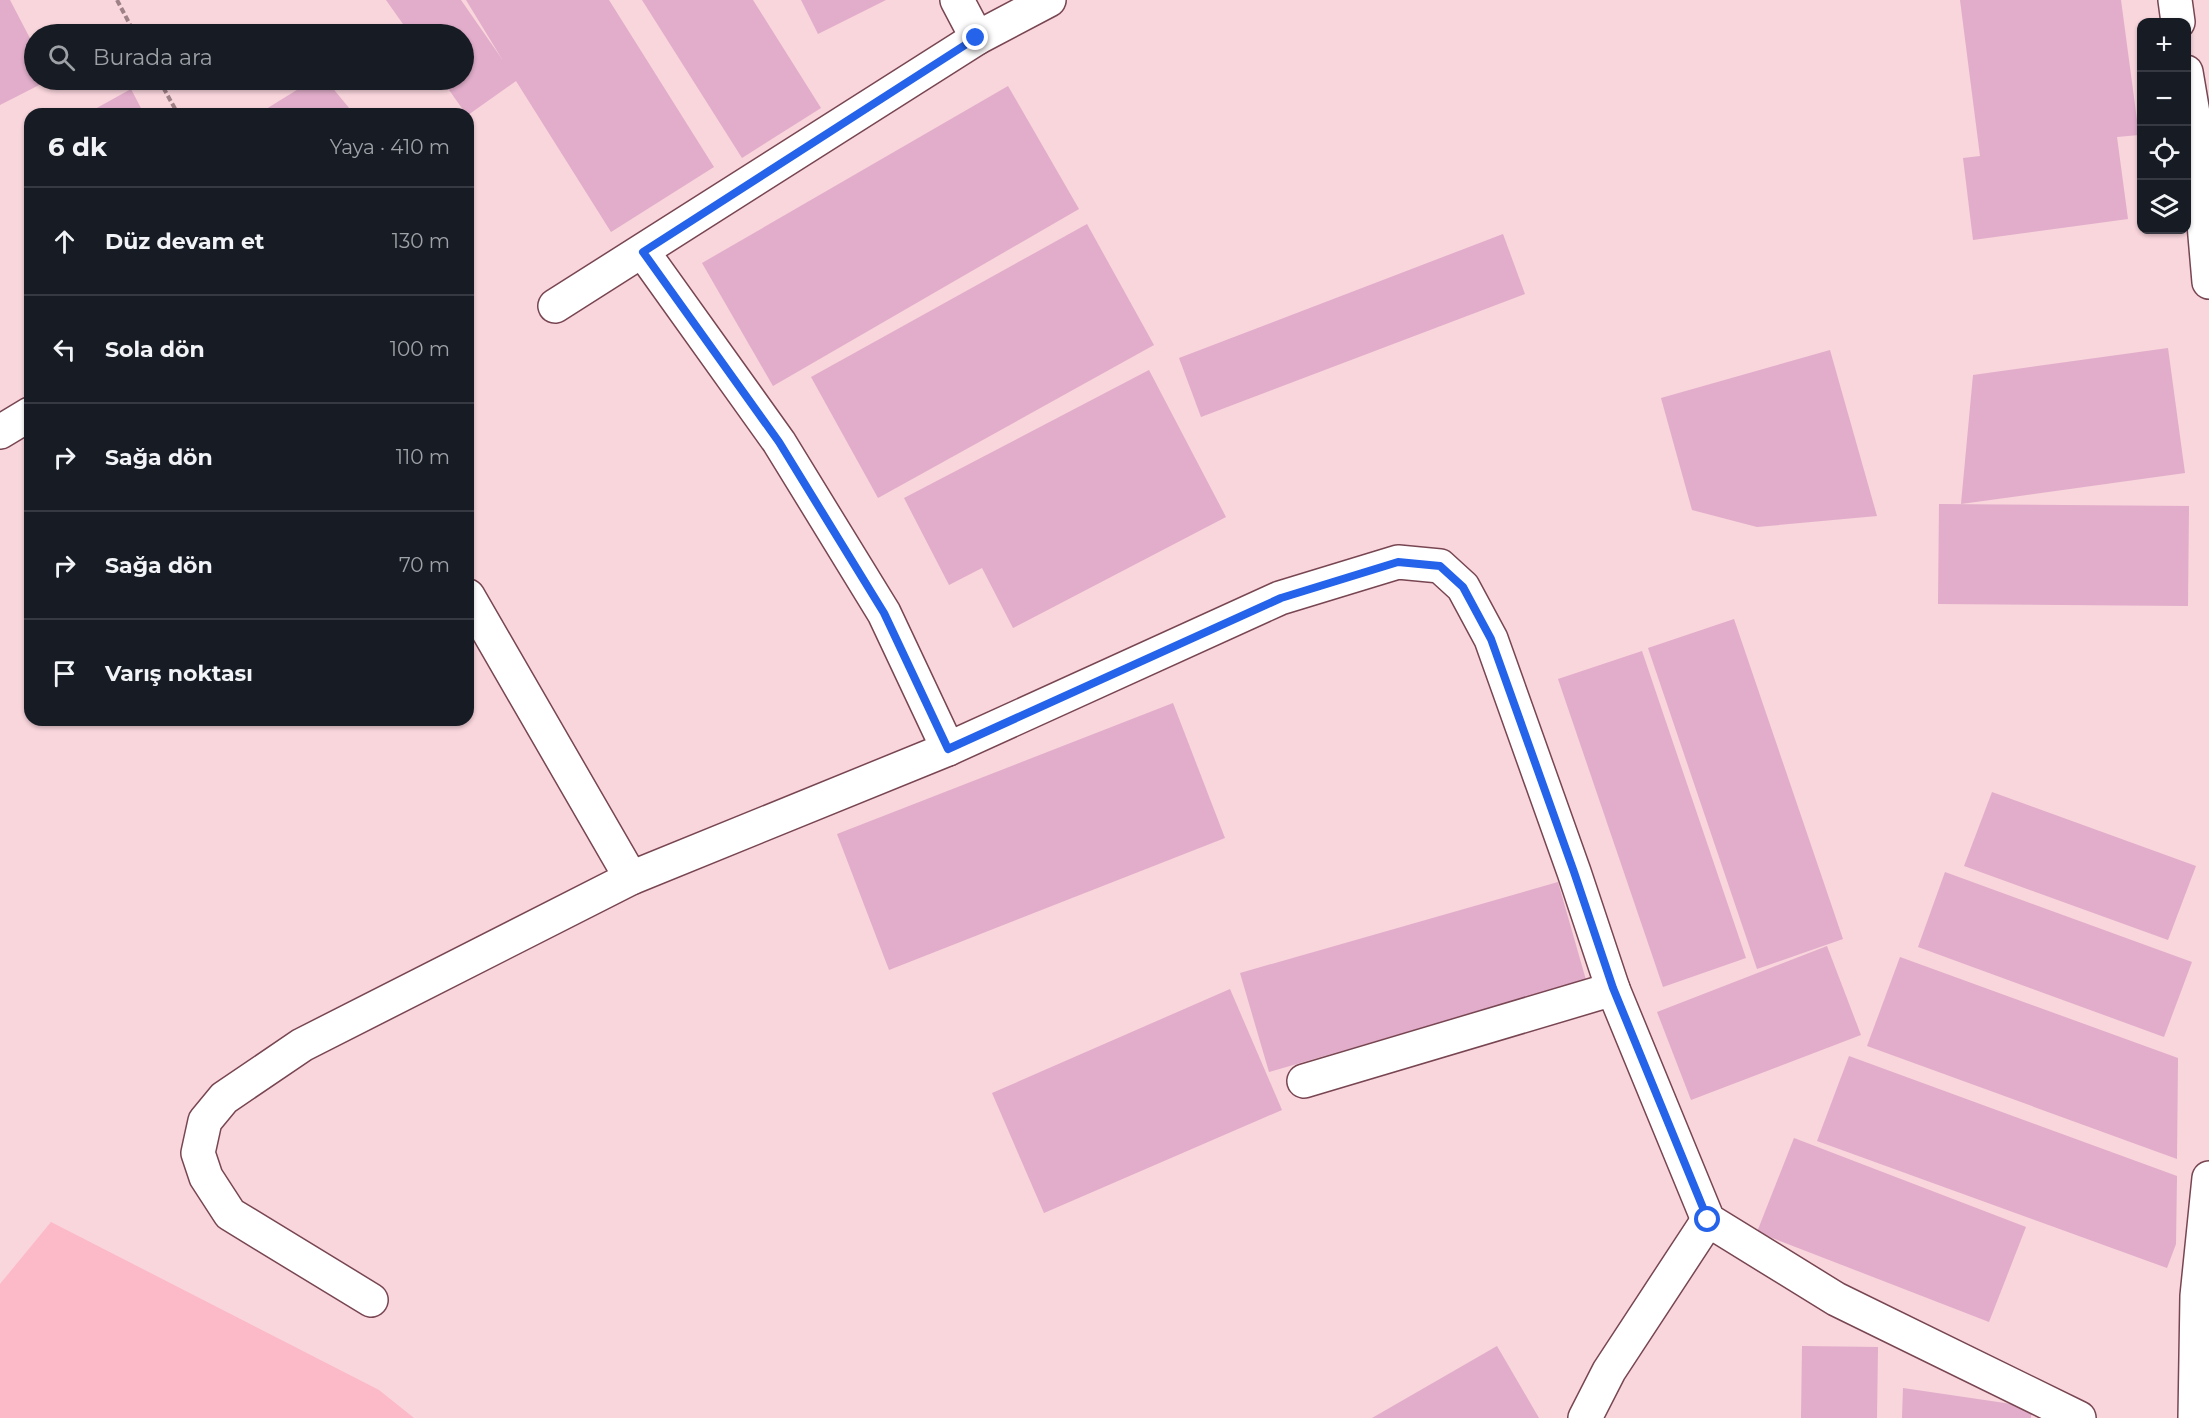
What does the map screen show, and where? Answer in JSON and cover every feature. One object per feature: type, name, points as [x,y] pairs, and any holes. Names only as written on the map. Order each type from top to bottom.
[{"type":"street","points":[[957,0],[976,38]]},
{"type":"street","points":[[555,306],[976,38],[1049,0]]},
{"type":"street","points":[[2175,0],[2177,18]]},
{"type":"street","points":[[2191,98],[2209,282]]},
{"type":"street","points":[[643,252],[779,442],[884,613],[948,749]]},
{"type":"street","points":[[0,432],[24,418]]},
{"type":"street","points":[[371,1300],[230,1214],[206,1177],[198,1154],[205,1121],[224,1098],[302,1045],[631,878],[948,749],[1281,598],[1398,562],[1440,566],[1463,587],[1491,639],[1613,988],[1708,1220],[1836,1299],[2079,1418]]},
{"type":"street","points":[[474,606],[631,878]]},
{"type":"street","points":[[1304,1081],[1613,988]]},
{"type":"street","points":[[2196,1418],[2197,1296],[2209,1178]]},
{"type":"street","points":[[1585,1418],[1609,1371],[1708,1220]]},
{"type":"path","points":[[117,0],[130,24]]},
{"type":"path","points":[[165,90],[175,108]]},
{"type":"shaded area","points":[[51,1222],[379,1390],[414,1418],[0,1418],[0,1284]]},
{"type":"building","points":[[0,0],[10,0],[24,27],[24,90],[29,90],[0,105]]},
{"type":"building","points":[[386,0],[461,0],[502,59],[466,0],[609,0],[714,167],[611,232],[516,81],[474,111],[474,108],[462,108],[449,90],[474,90],[474,24],[403,24]]},
{"type":"building","points":[[642,0],[753,0],[821,108],[742,158]]},
{"type":"building","points":[[801,0],[886,0],[818,34]]},
{"type":"building","points":[[1960,0],[2121,0],[2137,120],[2137,135],[2117,137],[2128,219],[1973,240],[1963,158],[1980,156]]},
{"type":"building","points":[[1008,86],[1079,209],[773,386],[702,263]]},
{"type":"building","points":[[132,90],[141,108],[97,108]]},
{"type":"building","points":[[297,90],[334,90],[349,108],[268,108]]},
{"type":"building","points":[[1087,224],[1154,345],[878,498],[811,377]]},
{"type":"building","points":[[1503,234],[1525,294],[1201,417],[1179,358]]},
{"type":"building","points":[[2168,348],[2185,473],[1961,504],[1973,375]]},
{"type":"building","points":[[1830,350],[1877,516],[1757,527],[1692,510],[1661,398]]},
{"type":"building","points":[[1149,370],[1226,517],[1013,628],[982,568],[949,585],[904,498]]},
{"type":"building","points":[[1939,504],[2189,506],[2188,606],[1938,604]]},
{"type":"building","points":[[1734,619],[1843,939],[1757,969],[1648,648]]},
{"type":"building","points":[[1642,651],[1746,958],[1663,987],[1558,679]]},
{"type":"building","points":[[1173,703],[1225,838],[889,970],[837,834]]},
{"type":"building","points":[[1992,792],[2196,866],[2168,940],[1964,866]]},
{"type":"building","points":[[1945,872],[2192,962],[2164,1037],[1918,947]]},
{"type":"building","points":[[1558,882],[1586,980],[1269,1072],[1240,973]]},
{"type":"building","points":[[1827,946],[1861,1035],[1691,1100],[1657,1012]]},
{"type":"building","points":[[1900,957],[2178,1058],[2177,1159],[1867,1046]]},
{"type":"building","points":[[1230,989],[1282,1110],[1044,1213],[992,1093]]},
{"type":"building","points":[[1849,1056],[2177,1176],[2176,1244],[2167,1268],[1817,1141]]},
{"type":"building","points":[[1794,1138],[2026,1227],[1989,1322],[1757,1232]]},
{"type":"building","points":[[1497,1346],[1539,1418],[1372,1418]]},
{"type":"building","points":[[1802,1346],[1878,1347],[1877,1418],[1801,1418]]},
{"type":"building","points":[[1903,1388],[2032,1407],[2031,1418],[1902,1418]]},
{"type":"route","points":[[976,38],[643,252],[779,442],[884,613],[948,749],[1281,598],[1398,562],[1440,566],[1463,587],[1491,639],[1613,988],[1708,1220]]}]
